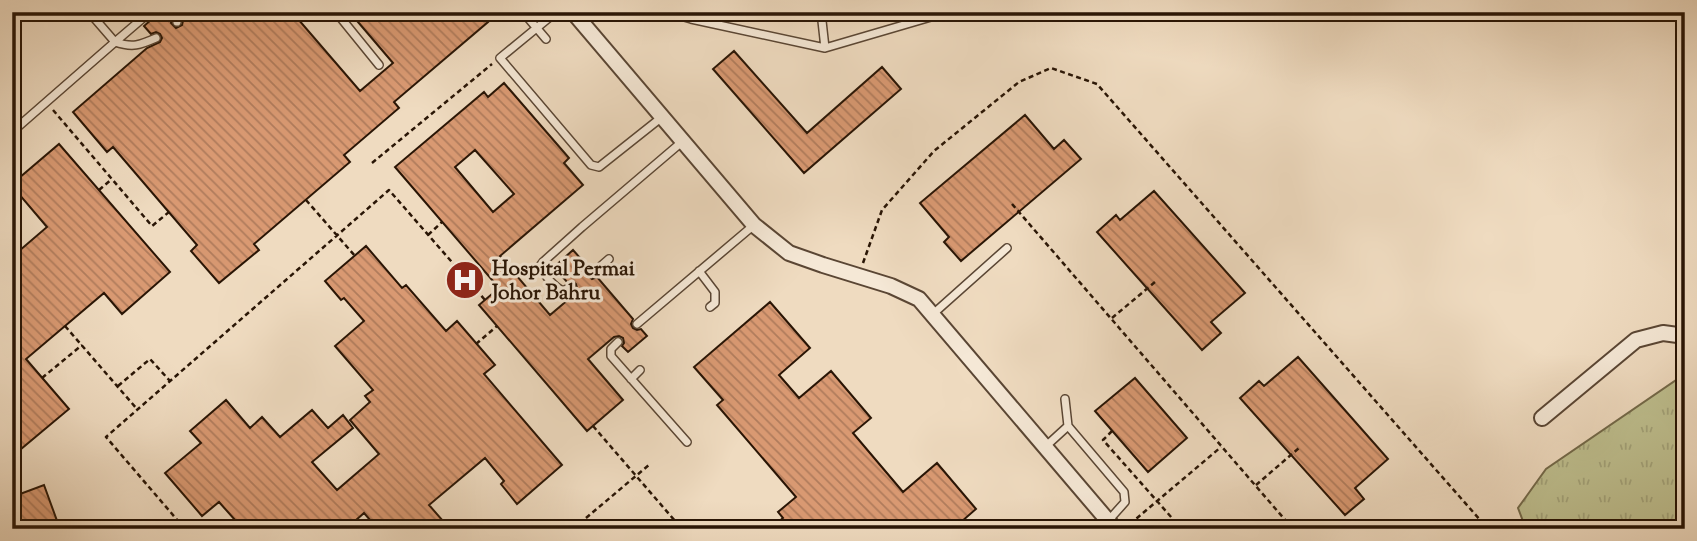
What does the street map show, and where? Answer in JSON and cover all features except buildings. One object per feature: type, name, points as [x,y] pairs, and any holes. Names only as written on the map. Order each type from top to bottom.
[{"type":"street","points":[[573,12],[754,225],[789,253],[891,286],[919,299],[1111,525]]},
{"type":"street","points":[[1542,418],[1636,340],[1662,333],[1685,336]]},
{"type":"lane","points":[[89,12],[115,42],[127,46],[141,45],[156,38]]},
{"type":"lane","points":[[12,132],[150,12]]},
{"type":"lane","points":[[177,22],[179,12]]},
{"type":"lane","points":[[336,12],[379,65]]},
{"type":"lane","points":[[523,12],[546,39]]},
{"type":"lane","points":[[556,12],[500,58],[591,165],[599,167],[662,117]]},
{"type":"lane","points":[[667,12],[825,48],[948,12]]},
{"type":"lane","points":[[821,12],[825,48]]},
{"type":"lane","points":[[626,132],[632,139]]},
{"type":"lane","points":[[571,287],[563,291],[558,289],[540,266],[683,140]]},
{"type":"lane","points":[[637,324],[754,225]]},
{"type":"lane","points":[[933,314],[1007,248]]},
{"type":"lane","points":[[593,273],[609,259]]},
{"type":"lane","points":[[699,271],[715,292],[715,303],[710,307]]},
{"type":"lane","points":[[618,342],[611,349],[611,356],[687,442]]},
{"type":"lane","points":[[631,379],[640,370]]},
{"type":"lane","points":[[1065,399],[1068,426],[1124,492],[1125,502],[1111,525]]},
{"type":"lane","points":[[1045,447],[1068,426]]},
{"type":"path","points":[[372,163],[500,58]]},
{"type":"path","points":[[859,276],[882,210],[934,151],[1019,82],[1051,68],[1097,83],[1489,529]]},
{"type":"path","points":[[47,102],[152,226],[169,212]]},
{"type":"path","points":[[99,190],[112,179]]},
{"type":"path","points":[[185,529],[106,437],[389,190],[485,300]]},
{"type":"path","points":[[306,200],[355,256]]},
{"type":"path","points":[[1012,204],[1293,529]]},
{"type":"path","points":[[428,235],[442,222]]},
{"type":"path","points":[[1112,319],[1155,282]]},
{"type":"path","points":[[65,326],[138,409]]},
{"type":"path","points":[[476,344],[497,326]]},
{"type":"path","points":[[42,378],[82,345]]},
{"type":"path","points":[[118,386],[150,359],[170,381]]},
{"type":"path","points":[[593,426],[682,529]]},
{"type":"path","points":[[1112,431],[1103,440],[1172,517]]},
{"type":"path","points":[[1125,529],[1222,446]]},
{"type":"path","points":[[1256,485],[1299,448]]},
{"type":"path","points":[[573,529],[650,464]]},
{"type":"green space","points":[[1685,374],[1685,529],[1526,529],[1518,508],[1546,469]]},
{"type":"place","name":"Hospital Permai Johor Bahru","points":[[465,280]]}]
